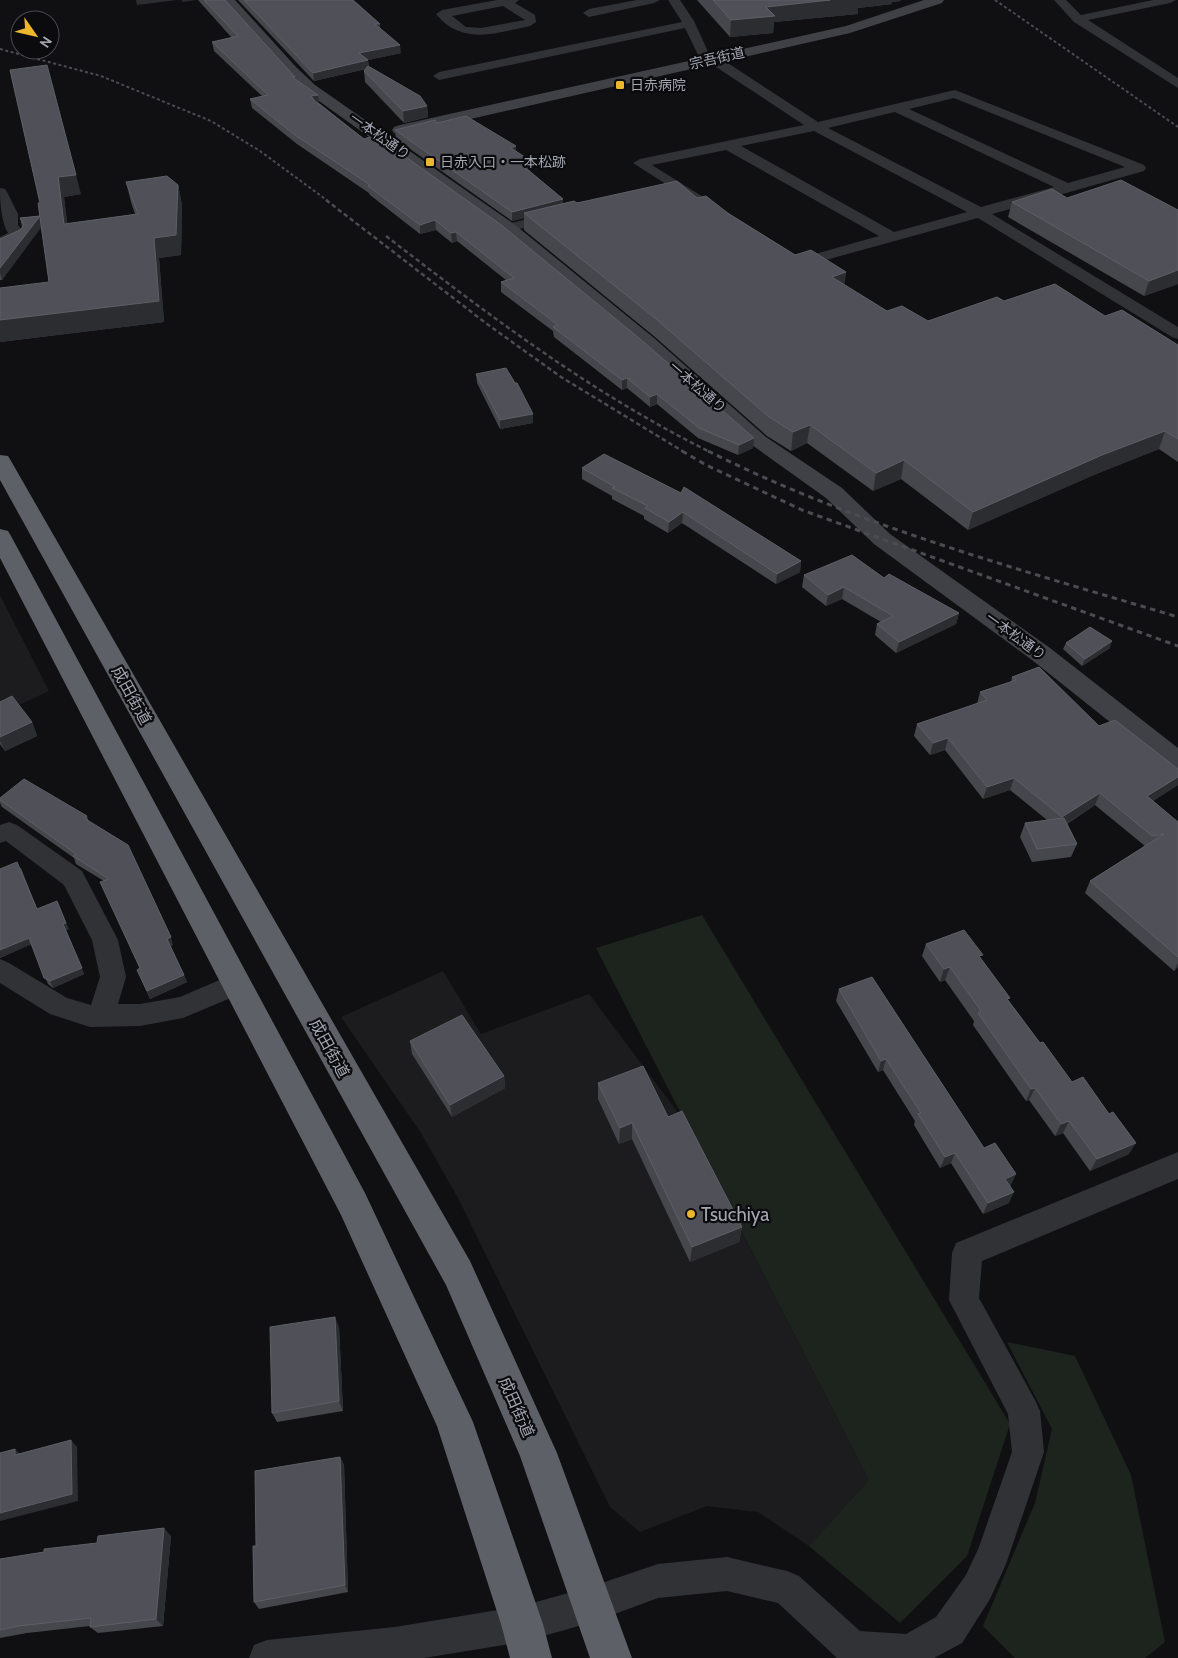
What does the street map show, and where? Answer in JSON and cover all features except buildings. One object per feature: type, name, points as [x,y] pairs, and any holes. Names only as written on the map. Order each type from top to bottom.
[{"type":"highway","name":"成田街道","points":[[0,461],[458,1273],[538,1454],[611,1658]]},
{"type":"highway","points":[[0,536],[352,1204],[454,1422],[527,1641]]},
{"type":"street","name":"一本松通り","points":[[228,0],[291,70],[310,88],[508,228],[647,342],[759,440],[834,493],[882,539],[1041,654],[1178,762]]},
{"type":"street","points":[[589,13],[654,0]]},
{"type":"street","points":[[674,0],[709,59],[816,127],[978,212],[1178,334]]},
{"type":"street","name":"宗吾街道","points":[[379,135],[709,59],[850,29],[937,0]]},
{"type":"street","points":[[1060,0],[1078,19],[1178,84]]},
{"type":"street","points":[[1078,19],[1170,0]]},
{"type":"street","points":[[509,1],[531,18],[530,22],[481,32],[463,30],[442,14],[451,12],[509,1]]},
{"type":"street","points":[[439,76],[689,24]]},
{"type":"street","points":[[955,94],[1139,168],[799,263],[640,163],[816,127],[955,94]]},
{"type":"street","points":[[897,108],[1067,188]]},
{"type":"street","points":[[728,145],[892,237]]},
{"type":"street","points":[[657,191],[675,186]]},
{"type":"street","points":[[0,192],[11,214],[11,225],[17,235],[0,244]]},
{"type":"street","points":[[508,228],[573,212]]},
{"type":"street","points":[[0,834],[9,831],[73,878],[105,940],[114,977],[101,1016]]},
{"type":"street","points":[[0,970],[59,1006],[90,1016],[140,1015],[183,1007],[236,984]]},
{"type":"street","points":[[266,1658],[395,1645],[527,1641],[593,1604],[658,1581],[727,1574],[787,1588],[853,1648],[909,1652],[949,1630],[978,1587],[994,1552],[1028,1452],[1024,1411],[964,1300],[967,1253],[1178,1165]]},
{"type":"shaded area","points":[[0,595],[49,691],[0,714]]},
{"type":"shaded area","points":[[702,915],[1010,1424],[967,1556],[900,1623],[809,1546],[869,1480],[596,948]]},
{"type":"shaded area","points":[[443,971],[481,1034],[589,994],[685,1122],[869,1480],[809,1546],[758,1512],[707,1506],[640,1532],[610,1507],[458,1198],[421,1133],[341,1017]]},
{"type":"shaded area","points":[[1007,1342],[1075,1356],[1131,1475],[1165,1642],[1145,1658],[1015,1658],[983,1626],[1035,1503],[1052,1429]]},
{"type":"railway","points":[[995,0],[1178,127]]},
{"type":"railway","points":[[0,49],[101,76],[211,121],[260,151],[328,201]]},
{"type":"railway","points":[[326,200],[487,324],[561,377],[684,452]]},
{"type":"railway","points":[[386,236],[503,324],[583,379],[625,405],[709,452]]},
{"type":"railway","points":[[682,451],[706,465],[802,510],[1178,646]]},
{"type":"railway","points":[[709,452],[765,478],[880,524],[999,563],[1178,617]]},
{"type":"place","name":"日赤病院","points":[[620,85]]},
{"type":"place","name":"日赤入口・一本松跡","points":[[430,162]]},
{"type":"place","name":"Tsuchiya","points":[[691,1214]]}]
